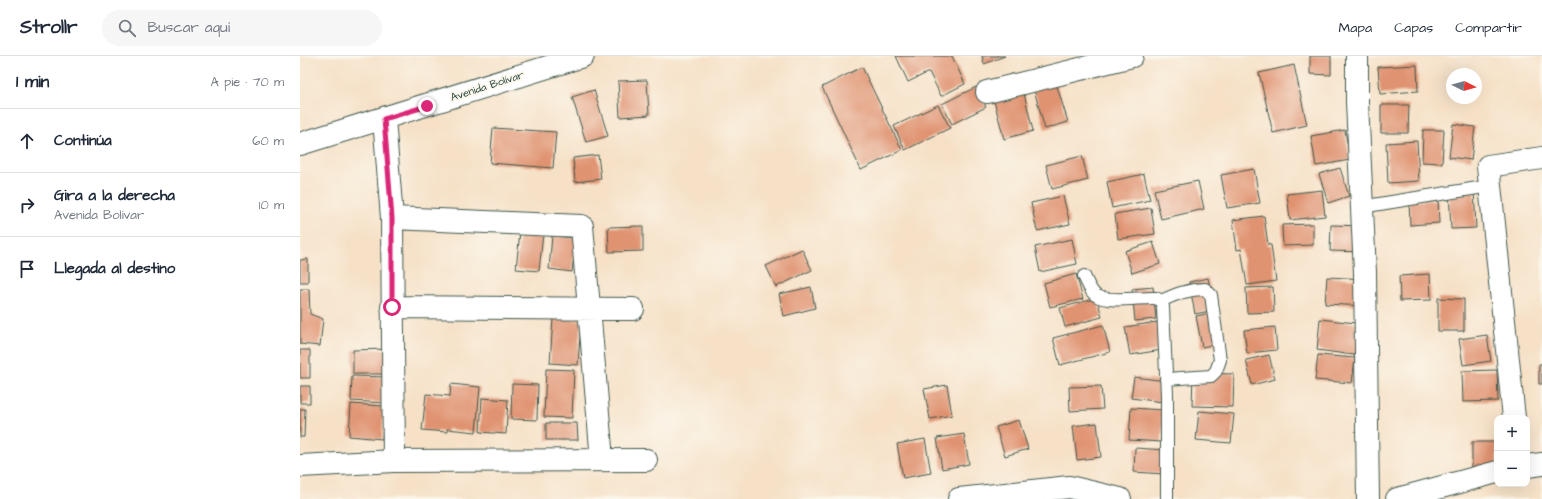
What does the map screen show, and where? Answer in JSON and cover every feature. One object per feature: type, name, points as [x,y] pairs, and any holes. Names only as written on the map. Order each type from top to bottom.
[{"type":"street","name":"Avenida Bolívar","points":[[300,144],[583,56]]},
{"type":"street","points":[[987,92],[1132,56]]},
{"type":"street","points":[[1357,56],[1357,102],[1365,272],[1368,499]]},
{"type":"street","points":[[384,119],[392,218],[394,461]]},
{"type":"street","points":[[1514,415],[1488,166],[1542,158]]},
{"type":"street","points":[[392,218],[582,226],[602,460]]},
{"type":"street","points":[[392,307],[633,309]]},
{"type":"street","points":[[300,466],[394,461],[646,460]]},
{"type":"street","points":[[1530,466],[1542,464]]},
{"type":"street","points":[[1397,499],[1494,473]]},
{"type":"street","points":[[958,499],[1070,487],[1120,499]]},
{"type":"lane","points":[[1361,207],[1490,186]]},
{"type":"lane","points":[[1084,276],[1090,289],[1097,296],[1106,299],[1156,298],[1161,301],[1163,306],[1166,379],[1167,499]]},
{"type":"lane","points":[[1161,301],[1176,294],[1193,289],[1205,289],[1211,295],[1220,354],[1220,360],[1216,371],[1211,376],[1166,379]]},
{"type":"building","points":[[896,56],[952,56],[965,84],[941,96],[929,72],[908,82]]},
{"type":"building","points":[[982,56],[1005,56],[984,64]]},
{"type":"building","points":[[1310,56],[1331,56],[1331,75],[1310,74]]},
{"type":"building","points":[[1294,65],[1307,125],[1273,133],[1259,73]]},
{"type":"building","points":[[1417,65],[1418,91],[1380,94],[1378,67]]},
{"type":"building","points":[[862,67],[902,150],[861,170],[822,87]]},
{"type":"building","points":[[647,80],[649,115],[620,117],[618,81]]},
{"type":"building","points":[[1055,80],[1068,122],[1045,129],[1033,86]]},
{"type":"building","points":[[1022,85],[1033,131],[1004,139],[992,93]]},
{"type":"building","points":[[976,87],[986,107],[952,124],[942,104]]},
{"type":"building","points":[[594,90],[608,136],[586,142],[572,97]]},
{"type":"building","points":[[938,105],[950,128],[905,150],[894,126]]},
{"type":"building","points":[[1381,105],[1409,105],[1408,133],[1381,133]]},
{"type":"building","points":[[1453,124],[1475,127],[1471,160],[1449,157]]},
{"type":"building","points":[[493,128],[556,132],[553,168],[490,163]]},
{"type":"building","points":[[1345,130],[1350,160],[1316,166],[1311,136]]},
{"type":"building","points":[[1423,130],[1444,130],[1442,163],[1422,162]]},
{"type":"building","points":[[1417,141],[1419,181],[1388,183],[1386,143]]},
{"type":"building","points":[[598,155],[601,179],[575,182],[573,158]]},
{"type":"building","points":[[1082,156],[1088,180],[1052,189],[1046,165]]},
{"type":"building","points":[[1340,168],[1349,196],[1328,203],[1319,174]]},
{"type":"building","points":[[1254,169],[1260,203],[1227,208],[1221,175]]},
{"type":"building","points":[[1144,174],[1150,200],[1112,208],[1107,182]]},
{"type":"building","points":[[1198,181],[1204,209],[1161,219],[1154,190]]},
{"type":"building","points":[[1322,190],[1325,216],[1290,220],[1287,194]]},
{"type":"building","points":[[1474,190],[1476,228],[1451,229],[1449,191]]},
{"type":"building","points":[[1063,196],[1070,224],[1037,231],[1031,203]]},
{"type":"building","points":[[1438,200],[1439,223],[1410,225],[1409,201]]},
{"type":"building","points":[[1151,208],[1155,234],[1118,239],[1115,214]]},
{"type":"building","points":[[1264,216],[1268,245],[1271,245],[1276,281],[1247,285],[1241,249],[1237,250],[1233,220]]},
{"type":"building","points":[[1313,224],[1313,245],[1283,246],[1282,225]]},
{"type":"building","points":[[1331,225],[1365,226],[1365,252],[1330,251]]},
{"type":"building","points":[[643,226],[643,251],[609,252],[608,227]]},
{"type":"building","points":[[520,232],[543,234],[539,271],[516,269]]},
{"type":"building","points":[[552,236],[576,238],[572,272],[549,269]]},
{"type":"building","points":[[1072,239],[1077,264],[1040,272],[1035,247]]},
{"type":"building","points":[[1153,242],[1160,264],[1132,273],[1125,251]]},
{"type":"building","points":[[802,249],[812,270],[776,287],[766,266]]},
{"type":"building","points":[[308,259],[308,282],[300,282],[300,260]]},
{"type":"building","points":[[1076,274],[1083,299],[1050,307],[1044,283]]},
{"type":"building","points":[[1430,274],[1431,300],[1400,301],[1399,276]]},
{"type":"building","points":[[1327,277],[1367,279],[1366,306],[1325,304]]},
{"type":"building","points":[[1208,278],[1215,310],[1195,314],[1189,282]]},
{"type":"building","points":[[811,287],[815,308],[784,316],[779,294]]},
{"type":"building","points":[[1153,287],[1156,319],[1135,321],[1132,289]]},
{"type":"building","points":[[1273,287],[1274,312],[1247,313],[1246,288]]},
{"type":"building","points":[[300,289],[309,289],[310,314],[323,319],[320,346],[300,344]]},
{"type":"building","points":[[1097,298],[1102,317],[1065,327],[1060,308]]},
{"type":"building","points":[[1438,298],[1464,299],[1464,331],[1438,331]]},
{"type":"building","points":[[1216,312],[1222,343],[1202,347],[1196,316]]},
{"type":"building","points":[[553,318],[581,320],[578,365],[550,363]]},
{"type":"building","points":[[1320,319],[1365,324],[1361,356],[1317,350]]},
{"type":"building","points":[[1157,322],[1162,350],[1130,355],[1125,327]]},
{"type":"building","points":[[1103,325],[1110,352],[1060,365],[1053,338]]},
{"type":"building","points":[[1275,327],[1277,350],[1247,353],[1244,330]]},
{"type":"building","points":[[1487,335],[1491,361],[1463,365],[1459,339]]},
{"type":"building","points":[[387,349],[387,374],[353,374],[353,350]]},
{"type":"building","points":[[300,350],[310,350],[310,378],[300,378]]},
{"type":"building","points":[[1269,355],[1275,379],[1252,385],[1246,360]]},
{"type":"building","points":[[1318,355],[1355,358],[1352,383],[1315,380]]},
{"type":"building","points":[[1539,364],[1542,364],[1542,384],[1539,384]]},
{"type":"building","points":[[546,369],[574,370],[572,418],[544,417]]},
{"type":"building","points":[[1497,370],[1498,401],[1463,402],[1462,371]]},
{"type":"building","points":[[1193,373],[1234,374],[1233,407],[1192,406]]},
{"type":"building","points":[[352,376],[387,377],[385,403],[351,401]]},
{"type":"building","points":[[1134,377],[1166,381],[1163,402],[1131,398]]},
{"type":"building","points":[[451,384],[480,387],[476,432],[447,429],[447,432],[422,430],[426,394],[450,396]]},
{"type":"building","points":[[512,384],[538,385],[537,420],[511,419]]},
{"type":"building","points":[[947,385],[952,415],[930,419],[924,389]]},
{"type":"building","points":[[300,386],[310,386],[310,403],[300,403]]},
{"type":"building","points":[[1101,386],[1103,409],[1070,411],[1069,387]]},
{"type":"building","points":[[482,398],[508,400],[506,434],[480,432]]},
{"type":"building","points":[[351,404],[384,406],[382,439],[349,436]]},
{"type":"building","points":[[1131,408],[1164,410],[1162,442],[1129,440]]},
{"type":"building","points":[[300,409],[305,409],[304,437],[300,437]]},
{"type":"building","points":[[1199,411],[1234,414],[1231,443],[1196,440]]},
{"type":"building","points":[[1019,420],[1028,449],[1005,456],[996,427]]},
{"type":"building","points":[[546,423],[577,423],[578,440],[546,440]]},
{"type":"building","points":[[1097,423],[1101,457],[1077,460],[1073,426]]},
{"type":"building","points":[[964,434],[969,464],[942,469],[937,438]]},
{"type":"building","points":[[925,439],[931,473],[903,478],[897,444]]},
{"type":"building","points":[[1472,442],[1494,442],[1494,470],[1472,470]]},
{"type":"building","points":[[1135,448],[1166,450],[1164,474],[1134,472]]},
{"type":"route","points":[[392,307],[392,218],[384,119],[427,106]]}]
